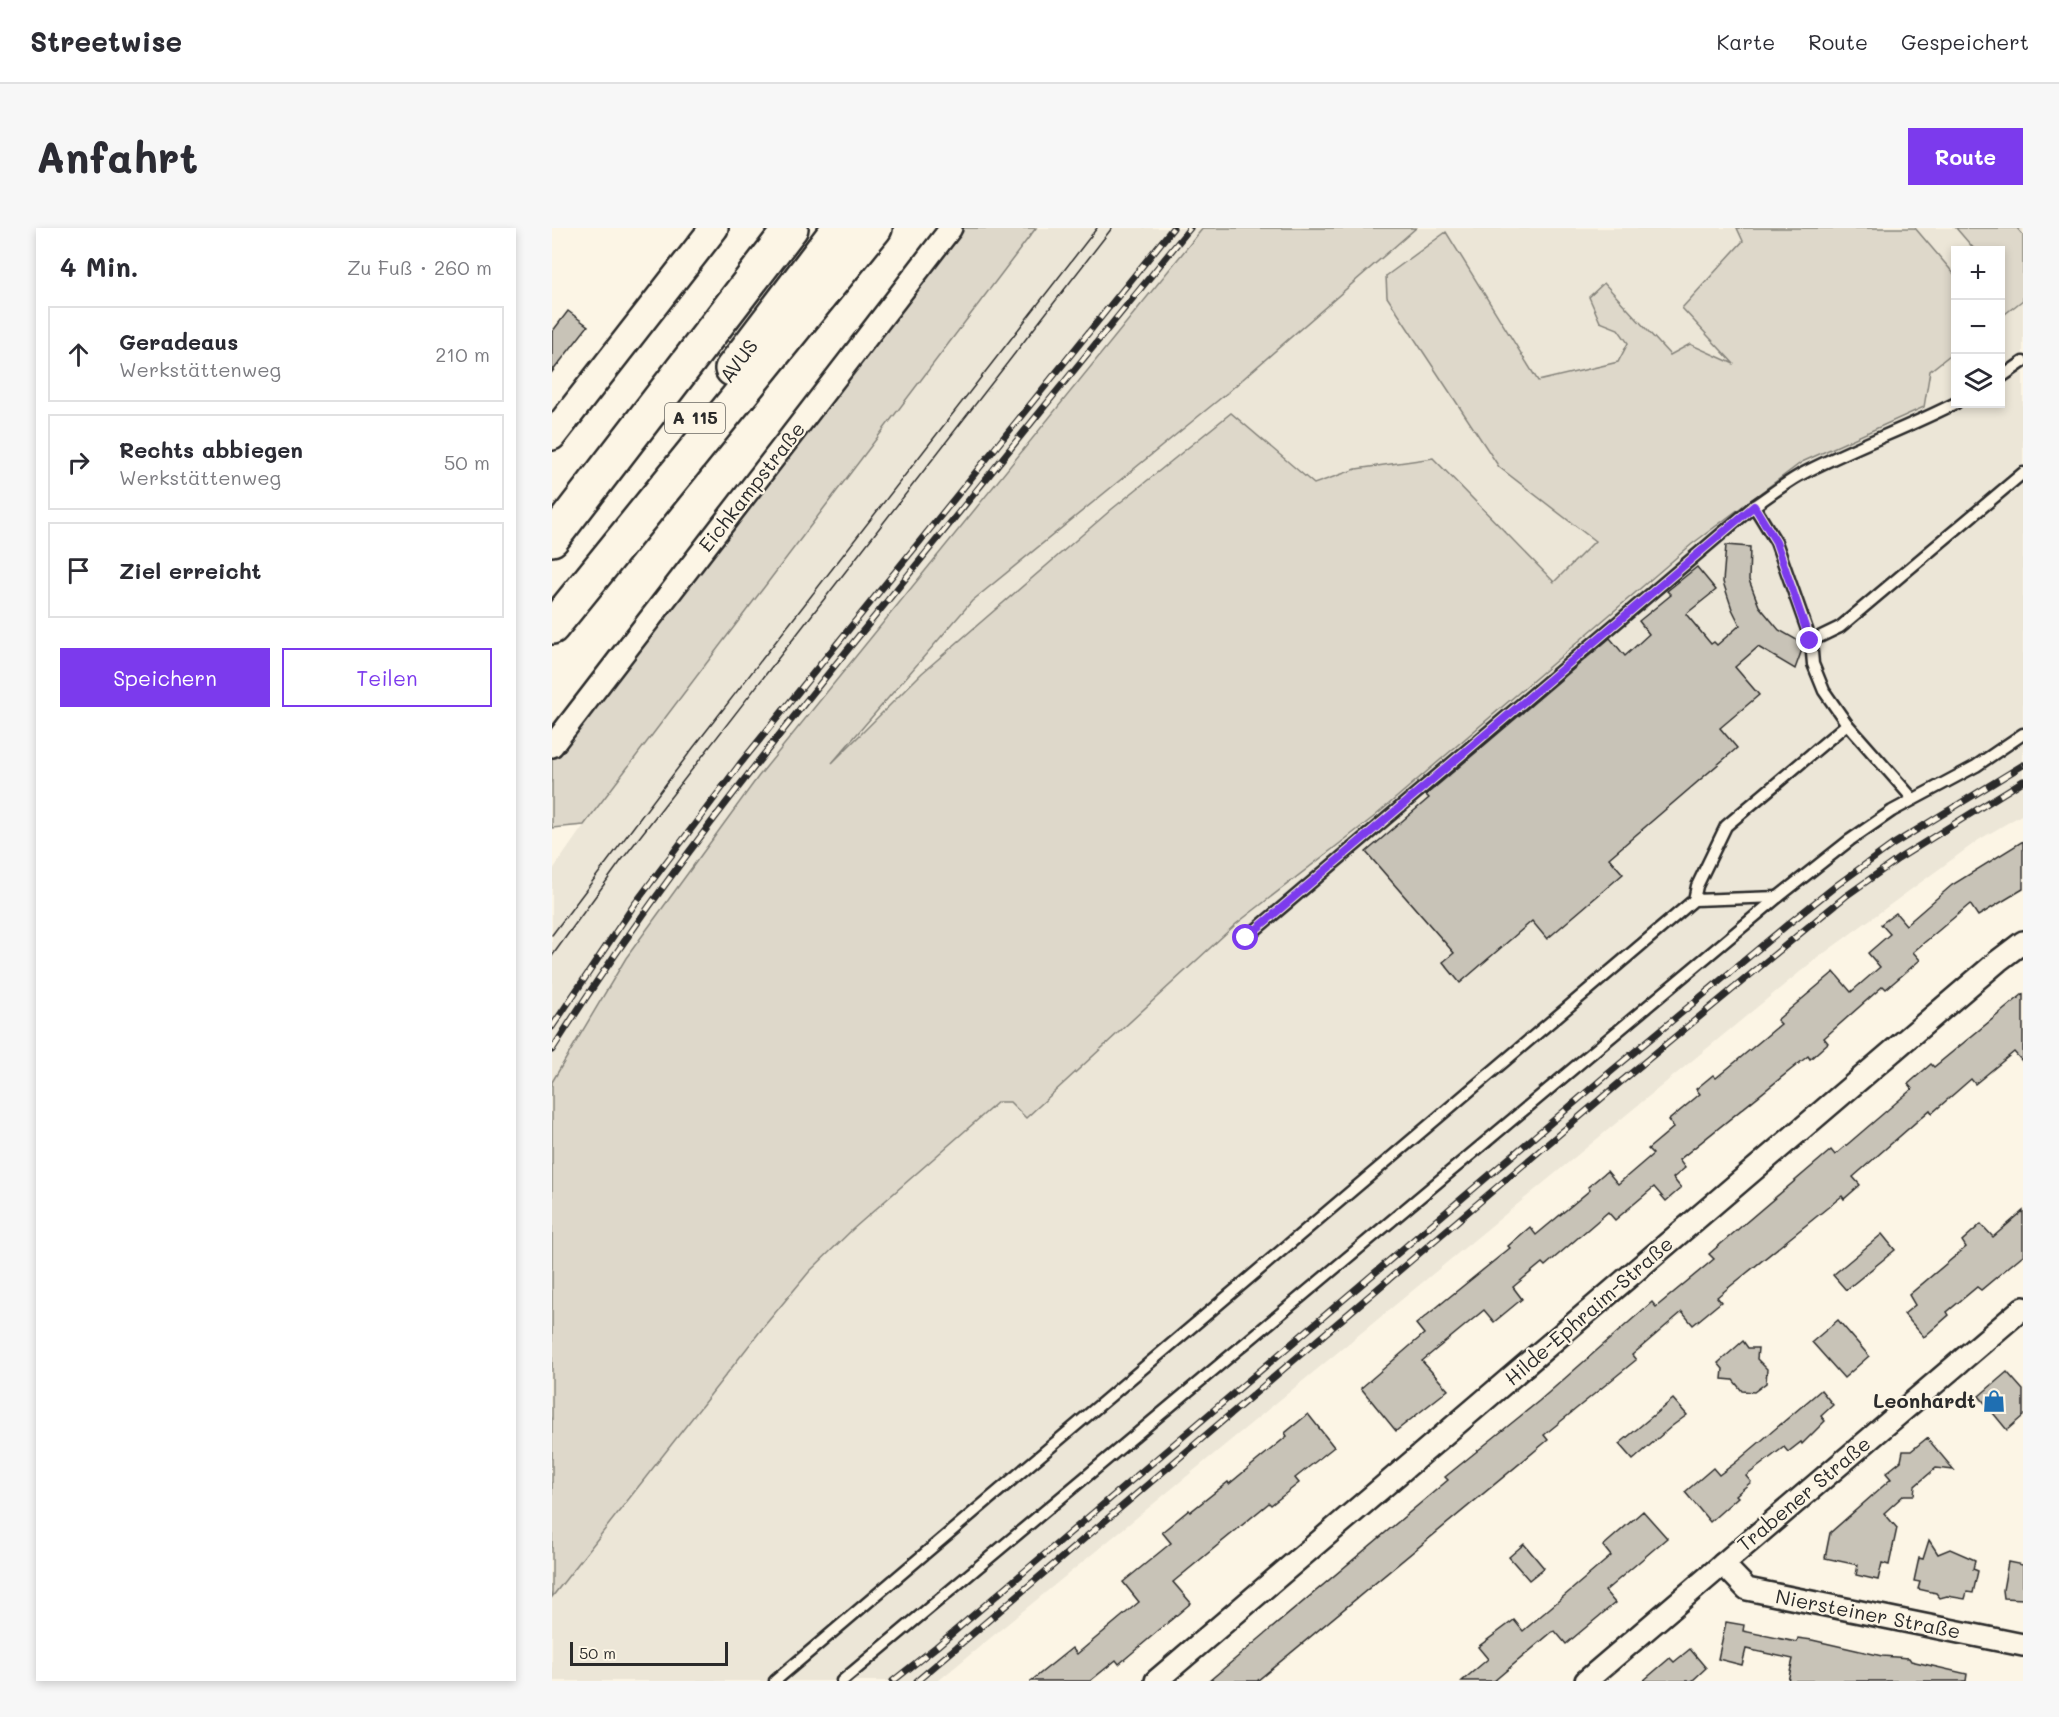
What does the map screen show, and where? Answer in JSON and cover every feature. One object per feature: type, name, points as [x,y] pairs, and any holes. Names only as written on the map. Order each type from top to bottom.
[{"type":"highway","name":"AVUS","points":[[552,539],[791,228]]},
{"type":"highway","name":"AVUS","points":[[552,608],[839,228]]},
{"type":"highway","points":[[552,627],[874,228]]},
{"type":"street","points":[[552,436],[714,228]]},
{"type":"street","name":"Eichkampstraße","points":[[552,746],[951,228]]},
{"type":"street","name":"Hilde-Ephraim-Straße","points":[[1156,1681],[2023,942]]},
{"type":"street","name":"Trabener Straße","points":[[1586,1681],[2023,1308]]},
{"type":"street","name":"Niersteiner Straße","points":[[1723,1564],[1747,1589],[2023,1645]]},
{"type":"lane","points":[[2005,375],[2023,362]]},
{"type":"lane","points":[[1246,938],[1754,506],[1798,477],[1859,446],[1923,420],[1951,406]]},
{"type":"lane","points":[[1810,641],[1840,627],[2023,473]]},
{"type":"lane","points":[[1754,506],[1776,542],[1810,641],[1813,664],[1824,691],[1848,724],[1913,799]]},
{"type":"lane","points":[[775,1681],[1694,900],[1697,886],[1726,826],[1848,724]]},
{"type":"lane","points":[[842,1681],[1778,897],[1850,840],[1892,811],[1976,765],[2023,734]]},
{"type":"lane","points":[[1694,900],[1778,897]]},
{"type":"shaded area","points":[[960,228],[1036,228],[584,825],[552,828],[552,758]]},
{"type":"shaded area","points":[[1036,228],[2023,228],[2023,814],[1980,839],[1812,962],[938,1681],[552,1681],[552,871],[584,825]]},
{"type":"shaded area","points":[[1203,228],[1416,228],[1227,393],[972,601],[832,763],[922,673],[1112,509],[1231,413],[1314,484],[1356,469],[1433,458],[1554,582],[1595,541],[1499,467],[1387,297],[1386,276],[1446,232],[1538,381],[1618,362],[1628,343],[1618,329],[1600,322],[1589,297],[1604,283],[1670,355],[1690,344],[1734,364],[1682,308],[1743,241],[1737,228],[1915,228],[1951,270],[1951,354],[1930,371],[1924,407],[1802,462],[1692,544],[1375,816],[1236,924],[1026,1118],[1010,1102],[998,1102],[853,1229],[809,1272],[552,1597],[552,1082],[626,958],[758,777]]},
{"type":"shaded area","points":[[1956,228],[2017,228],[2023,235],[2023,300],[2005,314],[2005,246],[1972,246]]},
{"type":"building","points":[[568,311],[588,326],[552,372],[552,332]]},
{"type":"building","points":[[1726,545],[1750,547],[1749,580],[1759,606],[1779,630],[1804,644],[1795,669],[1758,647],[1735,667],[1759,695],[1720,728],[1737,748],[1609,858],[1623,874],[1547,939],[1532,921],[1460,983],[1443,962],[1454,953],[1366,852],[1429,798],[1426,795],[1610,638],[1625,656],[1649,634],[1639,621],[1671,595],[1667,591],[1697,567],[1716,590],[1686,614],[1711,644],[1714,642],[1717,645],[1740,625],[1723,582]]},
{"type":"building","points":[[2023,841],[2023,889],[1978,916],[1970,904],[1913,952],[1920,960],[1886,989],[1883,986],[1824,1038],[1828,1043],[1810,1059],[1808,1056],[1679,1160],[1685,1168],[1673,1178],[1681,1188],[1666,1201],[1654,1187],[1615,1220],[1608,1212],[1545,1266],[1542,1263],[1513,1287],[1522,1299],[1494,1322],[1484,1310],[1422,1361],[1448,1390],[1396,1431],[1361,1388],[1424,1334],[1416,1324],[1510,1248],[1508,1246],[1530,1227],[1536,1235],[1590,1190],[1588,1187],[1607,1171],[1618,1184],[1653,1154],[1648,1149],[1674,1127],[1669,1120],[1700,1094],[1696,1089],[1713,1075],[1716,1078],[1781,1024],[1777,1020],[1834,972],[1851,992],[1880,967],[1868,953],[1890,934],[1881,924],[1896,913],[1906,925],[1952,885]]},
{"type":"building","points":[[2023,994],[2023,1062],[2014,1052],[1975,1084],[1971,1079],[1932,1113],[1930,1110],[1853,1177],[1860,1185],[1844,1199],[1842,1196],[1717,1297],[1721,1302],[1693,1325],[1682,1312],[1632,1355],[1636,1360],[1544,1435],[1548,1440],[1257,1681],[1209,1681],[1448,1480],[1445,1477],[1539,1401],[1652,1302],[1656,1307],[1714,1259],[1709,1254],[1831,1150],[1835,1155],[1912,1089],[1908,1084],[1931,1064],[1934,1067]]},
{"type":"building","points":[[2023,1211],[2023,1255],[1981,1290],[1977,1287],[1947,1312],[1949,1315],[1924,1337],[1904,1314],[1915,1305],[1909,1295],[1966,1247],[1962,1241],[1981,1224],[1993,1237]]},
{"type":"building","points":[[1882,1234],[1895,1250],[1846,1290],[1833,1275]]},
{"type":"building","points":[[1838,1320],[1869,1356],[1844,1378],[1812,1342]]},
{"type":"building","points":[[1743,1341],[1748,1348],[1758,1348],[1757,1359],[1767,1369],[1766,1383],[1754,1392],[1742,1391],[1733,1380],[1722,1379],[1723,1369],[1718,1363]]},
{"type":"building","points":[[2007,1372],[2023,1390],[2023,1416],[2007,1430],[1979,1396]]},
{"type":"building","points":[[1821,1390],[1833,1405],[1821,1416],[1825,1421],[1802,1444],[1801,1442],[1788,1452],[1784,1447],[1746,1476],[1751,1482],[1710,1522],[1685,1492],[1713,1468],[1719,1475],[1735,1463]]},
{"type":"building","points":[[1673,1399],[1687,1415],[1633,1460],[1619,1444]]},
{"type":"building","points":[[1308,1414],[1334,1447],[1295,1478],[1299,1483],[1271,1505],[1269,1503],[1173,1582],[1191,1603],[1119,1664],[1116,1660],[1090,1681],[1031,1681],[1072,1648],[1077,1654],[1139,1602],[1123,1582],[1171,1543],[1162,1532],[1228,1482],[1229,1484],[1287,1436],[1285,1433]]},
{"type":"building","points":[[1927,1438],[1954,1470],[1936,1468],[1915,1486],[1914,1495],[1904,1495],[1884,1513],[1897,1528],[1889,1565],[1882,1563],[1878,1580],[1856,1575],[1858,1565],[1825,1558],[1830,1533],[1891,1479],[1886,1473],[1901,1461],[1903,1451],[1911,1451]]},
{"type":"building","points":[[1643,1511],[1667,1538],[1605,1591],[1615,1603],[1566,1644],[1555,1631],[1552,1632],[1494,1681],[1462,1681],[1488,1659],[1478,1647],[1514,1620],[1523,1631],[1611,1556],[1603,1546]]},
{"type":"building","points":[[1929,1540],[1938,1554],[1950,1549],[1975,1560],[1973,1569],[1978,1571],[1973,1593],[1967,1592],[1965,1599],[1947,1596],[1940,1598],[1936,1593],[1918,1589],[1920,1582],[1914,1581],[1919,1558],[1923,1559]]},
{"type":"building","points":[[1524,1544],[1544,1568],[1529,1580],[1509,1557]]},
{"type":"building","points":[[2008,1562],[2023,1565],[2023,1599],[2004,1598],[2003,1590]]},
{"type":"building","points":[[1726,1622],[1744,1625],[1743,1631],[1797,1642],[1798,1638],[1812,1640],[1882,1656],[1909,1658],[1911,1661],[1967,1674],[1966,1681],[1788,1681],[1793,1659],[1746,1649],[1742,1665],[1718,1659]]},
{"type":"building","points":[[1690,1649],[1706,1668],[1692,1681],[1643,1681],[1670,1658],[1674,1662]]},
{"type":"tram line","points":[[552,935],[693,748],[1097,228]]},
{"type":"tram line","points":[[552,956],[621,861],[1112,228]]},
{"type":"railway","points":[[552,1027],[634,905],[740,764],[1173,228]]},
{"type":"railway","points":[[552,1050],[628,936],[709,825],[837,663],[1190,228]]},
{"type":"railway","points":[[893,1681],[936,1647],[1608,1074],[1787,925],[1892,845],[2023,765]]},
{"type":"railway","points":[[917,1681],[1617,1085],[1846,896],[1898,859],[2023,781]]},
{"type":"place","name":"Leonhardt","points":[[1994,1401]]},
{"type":"route","points":[[1246,938],[1754,506],[1776,542],[1810,641]]}]
